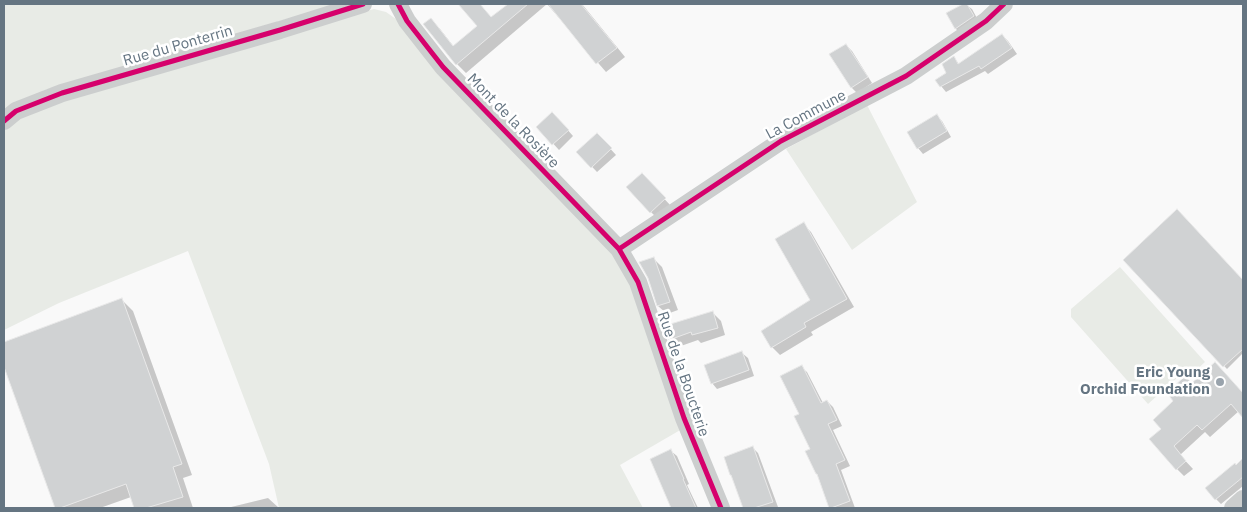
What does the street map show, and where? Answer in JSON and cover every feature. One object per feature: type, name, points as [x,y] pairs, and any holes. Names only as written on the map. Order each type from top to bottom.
[{"type":"street","name":"Rue du Ponterrin","points":[[4,121],[16,112],[62,93],[363,4]]},
{"type":"street","name":"Mont de la Rosière","points":[[398,4],[407,21],[443,67],[620,249]]},
{"type":"street","name":"La Commune","points":[[620,249],[781,141],[906,76],[986,21],[1004,4]]},
{"type":"street","name":"Rue de la Boucterie","points":[[620,249],[638,282],[684,418],[721,508]]},
{"type":"street","points":[[1233,508],[1243,499]]},
{"type":"shaded area","points":[[4,4],[338,4],[45,90],[4,113]]},
{"type":"shaded area","points":[[374,9],[386,12],[396,19],[453,89],[591,228],[619,263],[638,299],[682,429],[620,465],[643,508],[279,508],[269,464],[188,251],[59,303],[4,330],[4,128],[23,115],[116,81]]},
{"type":"shaded area","points":[[867,105],[917,202],[852,250],[786,149]]},
{"type":"shaded area","points":[[1120,267],[1205,362],[1192,374],[1187,369],[1148,404],[1071,317],[1071,309]]},
{"type":"building","points":[[458,4],[480,4],[491,17],[508,4],[528,4],[456,65],[423,24],[431,18],[453,46],[477,26]]},
{"type":"building","points":[[548,4],[581,4],[617,48],[596,64]]},
{"type":"building","points":[[963,4],[967,4],[974,16],[955,29],[946,13]]},
{"type":"building","points":[[1002,34],[1012,48],[981,69],[979,66],[940,87],[935,80],[946,73],[942,64],[954,56],[958,64]]},
{"type":"building","points":[[846,44],[868,77],[851,88],[829,54]]},
{"type":"building","points":[[552,112],[569,130],[552,145],[536,127]]},
{"type":"building","points":[[937,114],[947,131],[917,149],[907,132]]},
{"type":"building","points":[[597,133],[612,148],[591,168],[576,152]]},
{"type":"building","points":[[642,173],[666,198],[650,213],[626,187]]},
{"type":"building","points":[[1177,209],[1243,280],[1243,349],[1223,367],[1123,260]]},
{"type":"building","points":[[804,222],[847,299],[804,323],[806,327],[771,348],[761,331],[810,300],[775,239]]},
{"type":"building","points":[[654,257],[670,302],[657,306],[648,278],[639,262]]},
{"type":"building","points":[[122,298],[182,464],[173,467],[183,497],[146,508],[134,508],[126,484],[60,508],[55,508],[4,367],[4,342]]},
{"type":"building","points":[[713,311],[718,328],[692,335],[691,332],[669,340],[664,326]]},
{"type":"building","points":[[742,351],[749,370],[711,384],[704,365]]},
{"type":"building","points":[[1215,362],[1243,393],[1243,418],[1231,404],[1202,430],[1197,425],[1174,446],[1186,461],[1176,470],[1149,439],[1161,429],[1153,420],[1173,401],[1167,393],[1185,376],[1192,383]]},
{"type":"building","points":[[802,365],[821,403],[827,400],[837,420],[828,424],[845,460],[836,464],[850,501],[831,508],[829,508],[817,474],[805,451],[810,449],[794,416],[799,414],[780,376]]},
{"type":"building","points":[[753,446],[773,502],[754,508],[743,508],[724,457]]},
{"type":"building","points":[[671,449],[696,508],[671,508],[650,459]]},
{"type":"building","points":[[1243,458],[1243,477],[1215,500],[1205,488]]},
{"type":"cycle path","points":[[4,121],[16,111],[62,93],[363,4]]},
{"type":"cycle path","points":[[398,4],[407,21],[443,67],[619,249],[638,282],[684,418],[721,508]]},
{"type":"cycle path","points":[[619,249],[781,141],[906,76],[986,21],[1004,4]]},
{"type":"place","name":"Eric Young Orchid Foundation","points":[[1220,382]]}]
